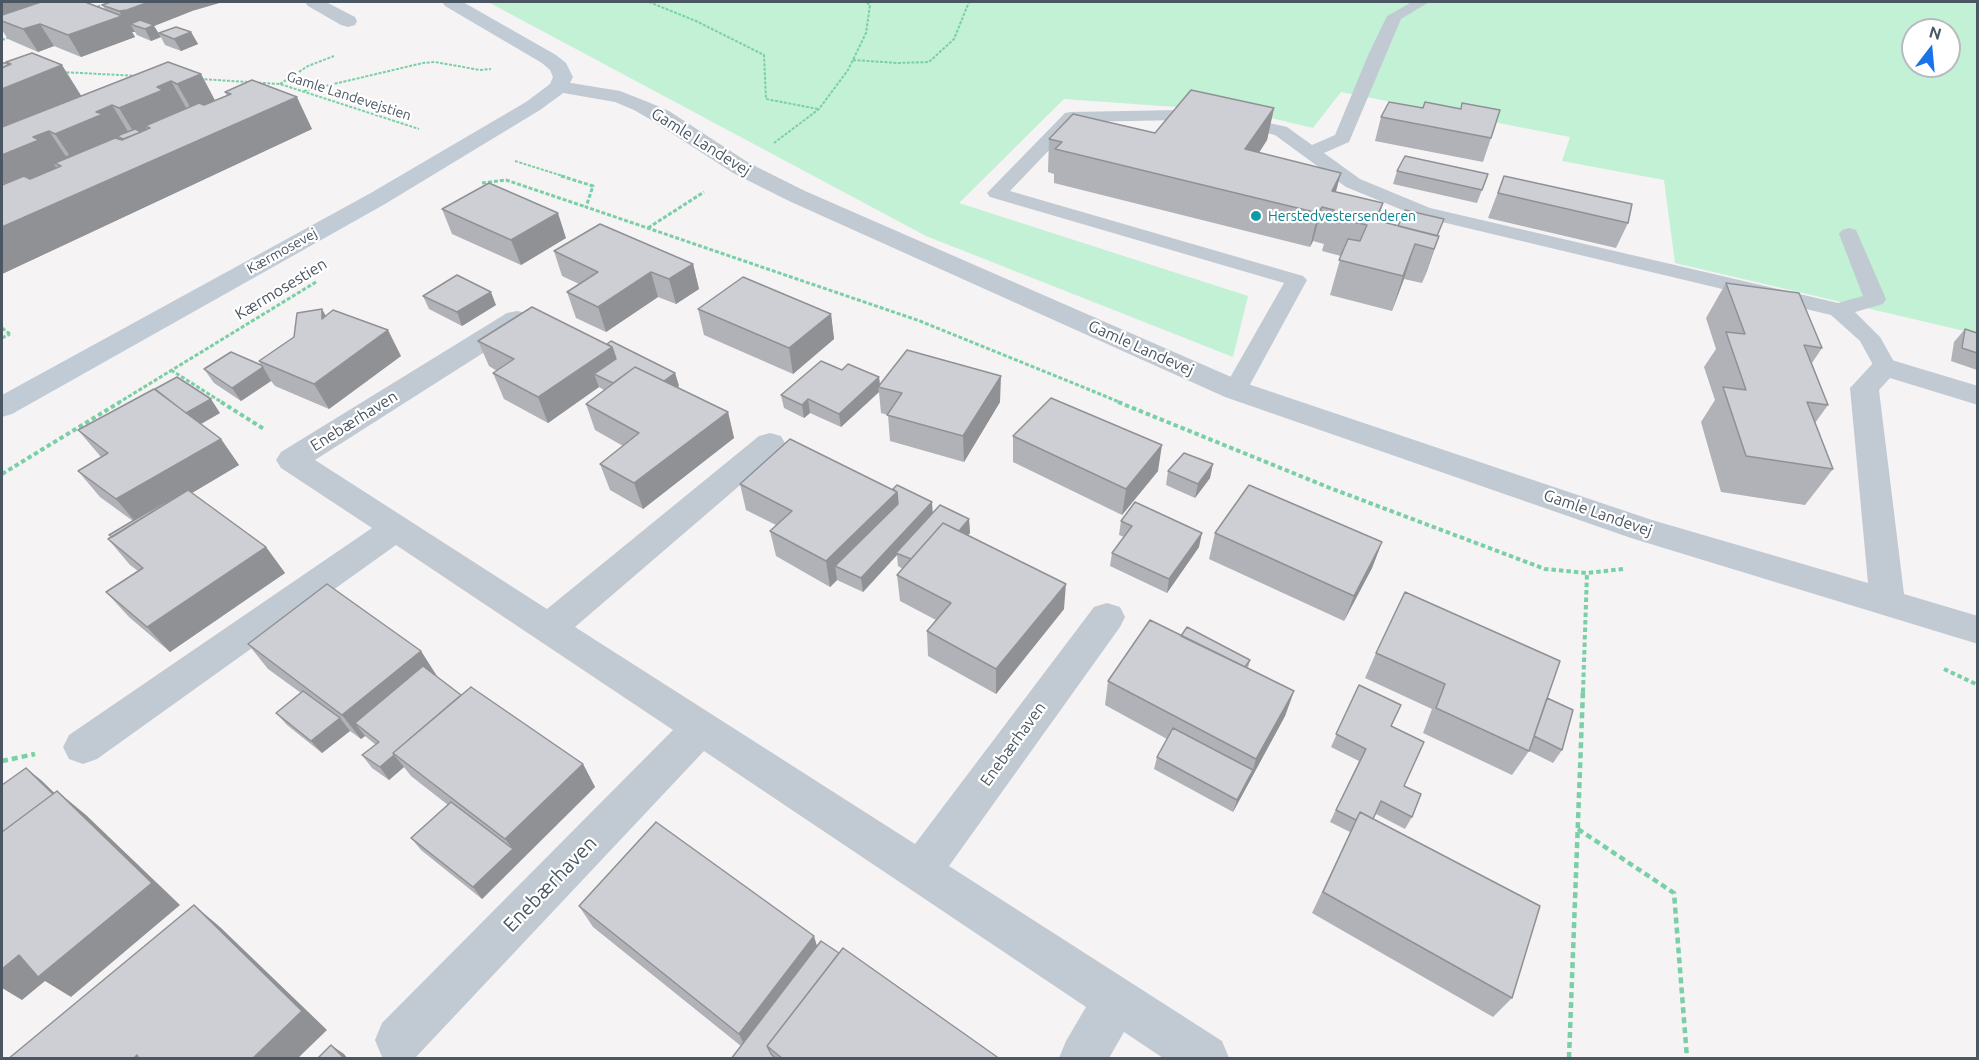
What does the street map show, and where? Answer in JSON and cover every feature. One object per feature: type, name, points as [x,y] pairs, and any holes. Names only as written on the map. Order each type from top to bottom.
[{"type":"street","points":[[314,2],[348,21]]},
{"type":"street","points":[[451,2],[539,53],[558,67],[562,77],[559,87]]},
{"type":"street","name":"Gamle Landevej","points":[[559,87],[620,97],[641,106],[661,116],[741,168],[797,196],[1235,390],[1643,529],[1977,630]]},
{"type":"street","name":"Kærmosevej","points":[[2,407],[377,199],[533,106],[559,87]]},
{"type":"street","name":"Enebærhaven","points":[[522,315],[292,460],[1205,1059]]},
{"type":"street","points":[[1887,602],[1864,388],[1885,367],[1977,396]]},
{"type":"street","points":[[549,628],[770,443]]},
{"type":"street","points":[[83,747],[396,528]]},
{"type":"street","name":"Enebærhaven","points":[[920,872],[1107,617]]},
{"type":"street","name":"Enebærhaven","points":[[399,1040],[701,728]]},
{"type":"street","points":[[1083,1059],[1116,1000]]},
{"type":"lane","points":[[1312,152],[1343,138],[1377,53],[1395,16],[1422,2]]},
{"type":"lane","points":[[1235,390],[1296,280],[997,193],[1071,117],[1182,115],[1238,121],[1281,131],[1353,183],[1424,212],[1839,310],[1869,338],[1885,367]]},
{"type":"lane","points":[[1839,310],[1875,299],[1849,234]]},
{"type":"path","points":[[90,9],[112,2]]},
{"type":"path","points":[[650,2],[696,21],[764,55],[766,99],[819,109]]},
{"type":"path","points":[[647,228],[741,168],[819,109],[848,70],[866,33],[870,5],[866,2]]},
{"type":"path","points":[[853,60],[898,63],[929,62],[954,39],[969,2]]},
{"type":"path","points":[[2,40],[13,36]]},
{"type":"path","points":[[304,91],[410,64],[435,62],[480,70],[491,69],[539,53]]},
{"type":"path","points":[[55,71],[143,76]]},
{"type":"path","name":"Gamle Landevejstien","points":[[198,79],[280,84],[425,131]]},
{"type":"path","points":[[254,87],[264,83]]},
{"type":"path","points":[[476,184],[506,180],[586,207]]},
{"type":"path","name":"Kærmosestien","points":[[2,474],[324,277]]},
{"type":"path","points":[[2,328],[10,334],[2,338]]},
{"type":"path","points":[[171,369],[302,453]]},
{"type":"path","points":[[1569,1059],[1587,573]]},
{"type":"path","points":[[1578,828],[1674,893],[1687,1059]]},
{"type":"green space","points":[[488,2],[1977,2],[1977,334],[1675,263],[1664,180],[1562,161],[1570,137],[1341,92],[1313,128],[1246,112],[1064,99],[959,203],[1248,296],[1233,357],[926,236]]},
{"type":"building","points":[[41,2],[85,2],[122,16],[68,35],[40,24],[23,29],[2,21],[2,15]]},
{"type":"building","points":[[111,2],[149,2],[119,11],[102,5]]},
{"type":"building","points":[[140,20],[154,25],[145,29],[130,24]]},
{"type":"building","points":[[176,27],[191,32],[174,39],[159,33]]},
{"type":"building","points":[[32,53],[62,65],[2,89],[2,68],[11,64],[6,62]]},
{"type":"building","points":[[168,62],[201,74],[177,84],[171,81],[157,87],[163,90],[119,108],[112,105],[96,112],[103,114],[55,134],[49,131],[33,137],[39,140],[2,155],[2,127]]},
{"type":"building","points":[[252,80],[297,97],[2,227],[2,185],[24,176],[30,179],[61,166],[55,163],[115,138],[122,140],[150,128],[145,126],[199,103],[204,105],[231,94],[225,92]]},
{"type":"building","points":[[1191,90],[1274,108],[1245,149],[1341,173],[1332,191],[1383,203],[1375,220],[1439,236],[1434,249],[1415,244],[1403,276],[1339,260],[1348,239],[1360,241],[1367,225],[1331,217],[1334,210],[1322,207],[1318,213],[1055,149],[1062,142],[1049,139],[1073,114],[1155,133]]},
{"type":"building","points":[[1389,102],[1423,108],[1425,102],[1461,109],[1462,103],[1500,110],[1491,138],[1381,117]]},
{"type":"building","points":[[135,129],[141,132],[123,139],[117,136]]},
{"type":"building","points":[[73,154],[56,164],[53,163]]},
{"type":"building","points":[[1405,156],[1488,174],[1482,190],[1397,171]]},
{"type":"building","points":[[1504,176],[1632,204],[1628,223],[1498,193]]},
{"type":"building","points":[[489,183],[558,213],[511,240],[442,209]]},
{"type":"building","points":[[1405,210],[1444,219],[1437,236],[1398,226]]},
{"type":"building","points":[[600,224],[693,264],[669,279],[651,272],[598,307],[567,292],[598,272],[554,251]]},
{"type":"building","points":[[457,275],[491,292],[457,312],[423,296]]},
{"type":"building","points":[[743,277],[831,314],[789,348],[698,309]]},
{"type":"building","points":[[1726,283],[1799,293],[1822,348],[1804,345],[1828,405],[1807,402],[1833,469],[1746,456],[1723,387],[1746,390],[1726,332],[1745,334]]},
{"type":"building","points":[[532,307],[612,347],[538,397],[493,373],[514,359],[478,341]]},
{"type":"building","points":[[322,309],[322,319],[333,310],[388,330],[314,384],[259,361],[294,337],[297,313]]},
{"type":"building","points":[[1965,329],[1977,333],[1977,353],[1962,348]]},
{"type":"building","points":[[611,341],[675,373],[664,381],[635,367],[613,383],[594,374],[616,359],[612,347],[607,344]]},
{"type":"building","points":[[907,350],[1001,376],[963,436],[887,415],[902,393],[878,387]]},
{"type":"building","points":[[231,352],[263,367],[232,388],[204,369]]},
{"type":"building","points":[[821,361],[842,370],[848,364],[879,377],[839,414],[808,399],[802,405],[781,395]]},
{"type":"building","points":[[635,367],[728,412],[634,483],[600,464],[639,433],[586,404]]},
{"type":"building","points":[[177,377],[211,399],[186,413],[155,389]]},
{"type":"building","points":[[154,389],[221,439],[116,499],[78,471],[108,453],[78,430]]},
{"type":"building","points":[[1051,398],[1162,445],[1126,489],[1013,436]]},
{"type":"building","points":[[790,439],[897,492],[826,561],[770,531],[792,511],[740,484]]},
{"type":"building","points":[[1184,453],[1213,464],[1198,484],[1168,471]]},
{"type":"building","points":[[897,485],[932,502],[861,578],[835,566],[898,504],[897,492],[893,489]]},
{"type":"building","points":[[1249,485],[1382,542],[1354,596],[1215,533]]},
{"type":"building","points":[[188,490],[266,547],[147,627],[106,592],[143,568],[108,539]]},
{"type":"building","points":[[178,494],[112,537],[109,535]]},
{"type":"building","points":[[1135,502],[1202,533],[1169,579],[1112,553],[1132,526],[1121,521]]},
{"type":"building","points":[[940,505],[969,519],[959,531],[943,523],[911,559],[896,553]]},
{"type":"building","points":[[943,523],[1066,584],[996,669],[927,631],[951,603],[897,575]]},
{"type":"building","points":[[327,584],[421,651],[342,715],[248,644]]},
{"type":"building","points":[[1405,592],[1560,661],[1529,751],[1436,708],[1445,684],[1376,653]]},
{"type":"building","points":[[1150,620],[1294,691],[1256,759],[1108,681]]},
{"type":"building","points":[[1187,627],[1250,660],[1245,667],[1181,636]]},
{"type":"building","points":[[423,666],[461,695],[393,753],[394,755],[380,767],[362,755],[379,742],[355,723]]},
{"type":"building","points":[[1359,685],[1401,705],[1391,726],[1424,742],[1404,786],[1421,794],[1412,817],[1381,801],[1373,819],[1360,812],[1356,820],[1336,810],[1366,749],[1336,734]]},
{"type":"building","points":[[471,687],[583,764],[505,839],[393,753]]},
{"type":"building","points":[[303,691],[340,718],[311,741],[276,713]]},
{"type":"building","points":[[1547,698],[1573,710],[1562,750],[1534,736]]},
{"type":"building","points":[[1173,728],[1253,770],[1237,800],[1157,757]]},
{"type":"building","points":[[26,768],[53,794],[2,832],[2,785]]},
{"type":"building","points":[[57,791],[152,883],[38,977],[19,955],[2,969],[2,832]]},
{"type":"building","points":[[451,802],[513,849],[473,887],[411,838]]},
{"type":"building","points":[[1360,812],[1540,906],[1512,998],[1323,892]]},
{"type":"building","points":[[656,822],[814,936],[739,1034],[579,906]]},
{"type":"building","points":[[194,905],[302,1011],[252,1059],[139,1059],[137,1055],[133,1059],[8,1059]]},
{"type":"building","points":[[821,941],[839,953],[767,1046],[776,1059],[731,1059]]},
{"type":"building","points":[[843,948],[1000,1059],[783,1059],[767,1046]]},
{"type":"building","points":[[331,1045],[345,1059],[317,1059]]},
{"type":"place","name":"Herstedvestersenderen","points":[[1256,216]]}]
